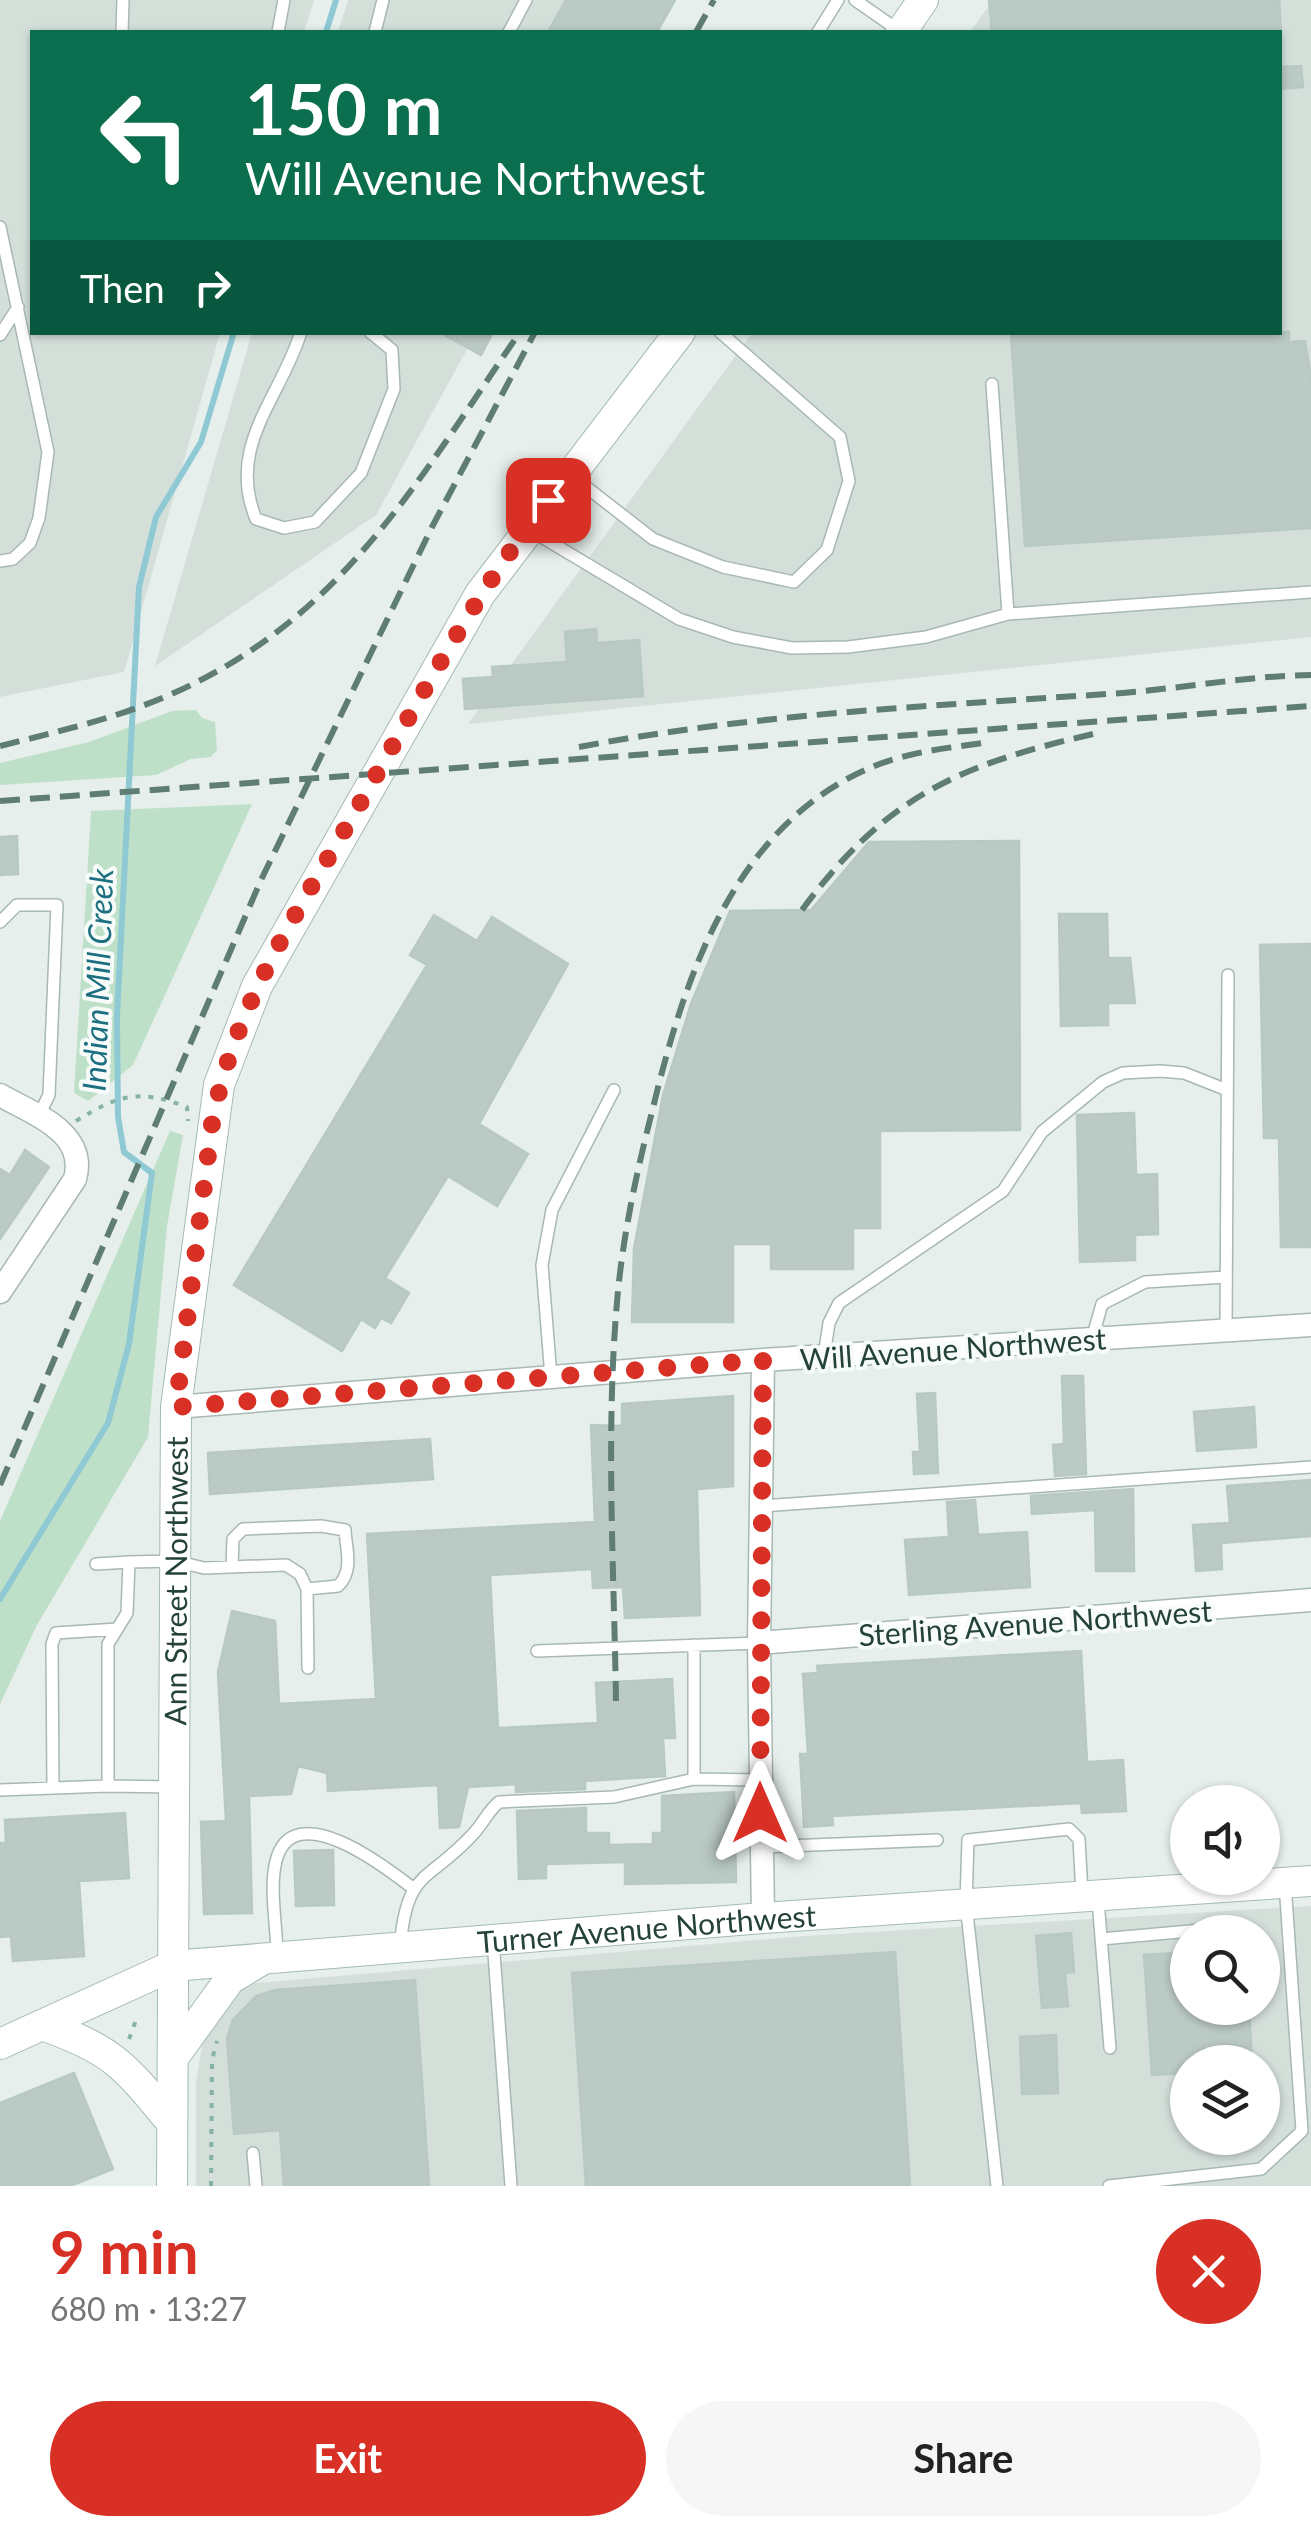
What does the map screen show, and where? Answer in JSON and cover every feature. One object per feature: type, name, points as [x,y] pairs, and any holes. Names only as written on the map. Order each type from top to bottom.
[{"type":"main road","points":[[902,30],[922,0]]},
{"type":"main road","name":"Ann Street Northwest","points":[[172,2186],[176,1407],[212,1124],[230,1050],[257,986],[480,594],[526,528],[678,335]]},
{"type":"main road","name":"Turner Avenue Northwest","points":[[0,2044],[172,1966],[763,1918],[1298,1882]]},
{"type":"main road","points":[[173,2058],[230,1979],[270,1958]]},
{"type":"main road","points":[[42,2026],[81,2039],[121,2062],[172,2123]]},
{"type":"street","points":[[0,1095],[62,1130],[77,1152],[79,1165],[75,1179],[0,1292]]},
{"type":"street","name":"Will Avenue Northwest","points":[[176,1407],[763,1360],[1311,1325]]},
{"type":"street","points":[[763,1360],[759,1643],[763,1918]]},
{"type":"street","name":"Sterling Avenue Northwest","points":[[759,1643],[1311,1600]]},
{"type":"lane","points":[[122,30],[123,0]]},
{"type":"lane","points":[[278,30],[284,0]]},
{"type":"lane","points":[[376,30],[383,0]]},
{"type":"lane","points":[[510,30],[526,0]]},
{"type":"lane","points":[[819,30],[838,0]]},
{"type":"lane","points":[[855,0],[898,30]]},
{"type":"lane","points":[[0,228],[48,452],[30,543],[13,559],[0,561]]},
{"type":"lane","points":[[0,336],[18,308]]},
{"type":"lane","points":[[299,335],[248,448],[245,476],[256,519],[284,528],[316,522],[361,473],[394,389],[392,350],[374,335]]},
{"type":"lane","points":[[569,474],[653,540],[723,567],[794,582],[827,550],[849,481],[840,438],[723,335]]},
{"type":"lane","points":[[992,384],[1008,614]]},
{"type":"lane","points":[[526,528],[679,619],[748,640],[792,648],[848,647],[926,637],[1008,614],[1311,592]]},
{"type":"lane","points":[[0,922],[17,906],[57,905],[49,1095],[38,1117]]},
{"type":"lane","points":[[1226,1330],[1228,975]]},
{"type":"lane","points":[[824,1356],[829,1323],[839,1303],[1004,1191],[1042,1132],[1084,1093],[1123,1073],[1160,1071],[1184,1073],[1227,1090]]},
{"type":"lane","points":[[550,1377],[542,1265],[552,1210],[614,1090]]},
{"type":"lane","points":[[1092,1339],[1102,1304],[1144,1282],[1226,1276]]},
{"type":"lane","points":[[761,1506],[1311,1467]]},
{"type":"lane","points":[[232,1567],[234,1539],[242,1528],[321,1526],[345,1530],[348,1571],[344,1580],[338,1586],[308,1589]]},
{"type":"lane","points":[[96,1564],[175,1561],[204,1568],[286,1565],[300,1574],[308,1589],[308,1668]]},
{"type":"lane","points":[[108,1786],[108,1644],[127,1612],[129,1562]]},
{"type":"lane","points":[[53,1788],[52,1644],[56,1633],[117,1629]]},
{"type":"lane","points":[[538,1650],[759,1643]]},
{"type":"lane","points":[[694,1645],[694,1779]]},
{"type":"lane","points":[[400,1948],[404,1907],[414,1889],[476,1832],[499,1802],[614,1797],[694,1779],[760,1780]]},
{"type":"lane","points":[[0,1790],[173,1787]]},
{"type":"lane","points":[[997,2186],[966,1904],[968,1840],[1069,1829],[1079,1839],[1101,1940],[1110,2048]]},
{"type":"lane","points":[[270,1958],[275,1865],[280,1850],[290,1840],[308,1836],[340,1839],[414,1889]]},
{"type":"lane","points":[[760,1847],[937,1840]]},
{"type":"lane","points":[[1109,2186],[1261,2169],[1302,2131],[1298,1882]]},
{"type":"lane","points":[[1101,1940],[1170,1933]]},
{"type":"lane","points":[[493,1940],[511,2186]]},
{"type":"lane","points":[[253,2153],[256,2186]]},
{"type":"path","points":[[88,1115],[132,1095],[150,1093],[187,1106],[185,1120],[212,1124]]},
{"type":"path","points":[[124,2053],[136,2020]]},
{"type":"path","points":[[211,2186],[212,2060],[217,2042]]},
{"type":"shaded area","points":[[0,0],[314,0],[305,30],[30,30],[30,335],[219,335],[124,672],[0,697]]},
{"type":"shaded area","points":[[348,0],[658,0],[642,30],[339,30]]},
{"type":"shaded area","points":[[993,0],[1311,0],[1311,637],[468,724],[751,335],[1282,335],[1282,30],[971,30]]},
{"type":"shaded area","points":[[251,335],[475,335],[376,515],[155,666]]},
{"type":"shaded area","points":[[1311,1906],[1311,2186],[196,2186],[196,2082],[205,2028],[234,1985],[805,1936]]},
{"type":"green space","points":[[196,710],[202,718],[215,722],[217,750],[211,757],[191,759],[156,775],[0,785],[0,763],[89,742],[172,711]]},
{"type":"green space","points":[[252,804],[133,1065],[88,1101],[74,1093],[91,811]]},
{"type":"green space","points":[[170,1131],[183,1135],[167,1226],[148,1437],[37,1625],[0,1704],[0,1521]]},
{"type":"building","points":[[566,0],[675,0],[658,30],[549,30]]},
{"type":"building","points":[[989,0],[1279,0],[1281,30],[992,30]]},
{"type":"building","points":[[1301,66],[1303,87],[1282,89],[1282,67]]},
{"type":"building","points":[[1289,332],[1289,342],[1305,341],[1311,378],[1311,528],[1025,546],[1011,335]]},
{"type":"building","points":[[444,335],[491,335],[481,355]]},
{"type":"building","points":[[596,629],[597,643],[639,640],[643,696],[465,709],[463,679],[493,677],[492,667],[567,662],[565,632]]},
{"type":"building","points":[[17,836],[18,874],[0,875],[0,837]]},
{"type":"building","points":[[1019,841],[1020,1130],[880,1131],[880,1228],[853,1228],[853,1269],[771,1269],[771,1244],[733,1244],[733,1322],[632,1322],[634,1249],[663,1095],[691,1004],[730,911],[811,910],[869,842]]},
{"type":"building","points":[[1059,914],[1107,914],[1108,958],[1130,958],[1135,1003],[1108,1003],[1108,1025],[1061,1026]]},
{"type":"building","points":[[434,915],[477,941],[492,917],[568,964],[479,1124],[528,1154],[497,1206],[448,1176],[385,1278],[409,1293],[391,1323],[381,1318],[375,1328],[361,1319],[342,1351],[234,1285],[427,965],[410,955]]},
{"type":"building","points":[[1311,944],[1311,1247],[1281,1247],[1279,1138],[1264,1138],[1260,945]]},
{"type":"building","points":[[1134,1113],[1136,1175],[1157,1174],[1158,1234],[1135,1235],[1135,1260],[1080,1262],[1077,1115]]},
{"type":"building","points":[[25,1150],[49,1167],[0,1239],[0,1169],[10,1175]]},
{"type":"building","points":[[1062,1376],[1083,1376],[1086,1474],[1055,1476],[1053,1445],[1064,1444]]},
{"type":"building","points":[[935,1393],[938,1473],[914,1474],[913,1452],[920,1452],[917,1394]]},
{"type":"building","points":[[733,1396],[733,1486],[697,1489],[700,1615],[625,1618],[623,1587],[593,1588],[592,1569],[490,1575],[498,1728],[598,1723],[596,1683],[672,1679],[675,1738],[663,1738],[665,1776],[585,1781],[585,1789],[516,1792],[516,1784],[468,1787],[459,1827],[440,1828],[438,1785],[328,1791],[327,1773],[298,1766],[291,1794],[249,1796],[252,1913],[204,1914],[201,1822],[226,1821],[218,1672],[232,1611],[275,1621],[279,1704],[376,1699],[367,1534],[595,1522],[591,1425],[622,1426],[622,1404]]},
{"type":"building","points":[[1254,1407],[1256,1447],[1197,1451],[1194,1412]]},
{"type":"building","points":[[430,1439],[433,1479],[210,1494],[208,1453]]},
{"type":"building","points":[[1311,1480],[1311,1536],[1221,1543],[1222,1569],[1196,1571],[1193,1525],[1230,1523],[1227,1486]]},
{"type":"building","points":[[1133,1489],[1134,1571],[1096,1571],[1095,1510],[1032,1514],[1031,1496]]},
{"type":"building","points":[[975,1500],[978,1535],[1027,1532],[1030,1587],[909,1595],[905,1540],[949,1537],[947,1502]]},
{"type":"building","points":[[1081,1651],[1087,1762],[1123,1760],[1126,1811],[1082,1813],[1081,1803],[832,1816],[833,1825],[804,1827],[800,1754],[808,1754],[803,1674],[818,1673],[817,1666]]},
{"type":"building","points":[[734,1792],[736,1882],[625,1884],[625,1862],[546,1864],[546,1878],[519,1879],[517,1811],[586,1808],[586,1833],[609,1833],[609,1845],[653,1844],[653,1833],[662,1833],[662,1796]]},
{"type":"building","points":[[125,1813],[129,1878],[79,1881],[84,1956],[13,1961],[11,1936],[0,1937],[0,1843],[6,1843],[5,1820]]},
{"type":"building","points":[[333,1850],[334,1905],[296,1906],[294,1851]]},
{"type":"building","points":[[1071,1933],[1074,1972],[1065,1973],[1068,2006],[1042,2008],[1036,1936]]},
{"type":"building","points":[[895,1952],[910,2186],[586,2186],[572,1973]]},
{"type":"building","points":[[1170,1953],[1170,2025],[1250,2025],[1251,2045],[1170,2045],[1170,2074],[1152,2075],[1144,1955]]},
{"type":"building","points":[[415,1980],[429,2186],[284,2186],[280,2130],[234,2134],[227,2038],[233,2020],[256,1996],[275,1990]]},
{"type":"building","points":[[1056,2035],[1058,2093],[1022,2094],[1020,2037]]},
{"type":"building","points":[[74,2073],[113,2169],[70,2186],[0,2186],[0,2103]]},
{"type":"waterway","name":"Indian Mill Creek","points":[[327,30],[336,0]]},
{"type":"waterway","name":"Indian Mill Creek","points":[[0,1599],[108,1423],[129,1344],[152,1173],[124,1152],[118,1117],[117,1016],[139,587],[156,517],[201,442],[233,335]]},
{"type":"railway","points":[[697,30],[714,0]]},
{"type":"railway","points":[[0,746],[106,718],[167,696],[228,665],[282,628],[329,587],[371,541],[410,492],[518,335]]},
{"type":"railway","points":[[0,1485],[261,880],[432,527],[533,335]]},
{"type":"railway","points":[[579,747],[776,719],[1311,675]]},
{"type":"railway","points":[[0,801],[1311,706]]},
{"type":"railway","points":[[802,910],[864,839],[929,791],[1003,759],[1093,734]]},
{"type":"railway","points":[[616,1701],[611,1444],[618,1291],[627,1223],[646,1134],[698,963],[720,915],[747,871],[780,831],[819,797],[865,770],[895,759],[990,742]]},
{"type":"route","points":[[548,500],[480,594],[276,949],[243,1016],[219,1085],[212,1124],[182,1336],[176,1407],[763,1360],[760,1813]]}]
